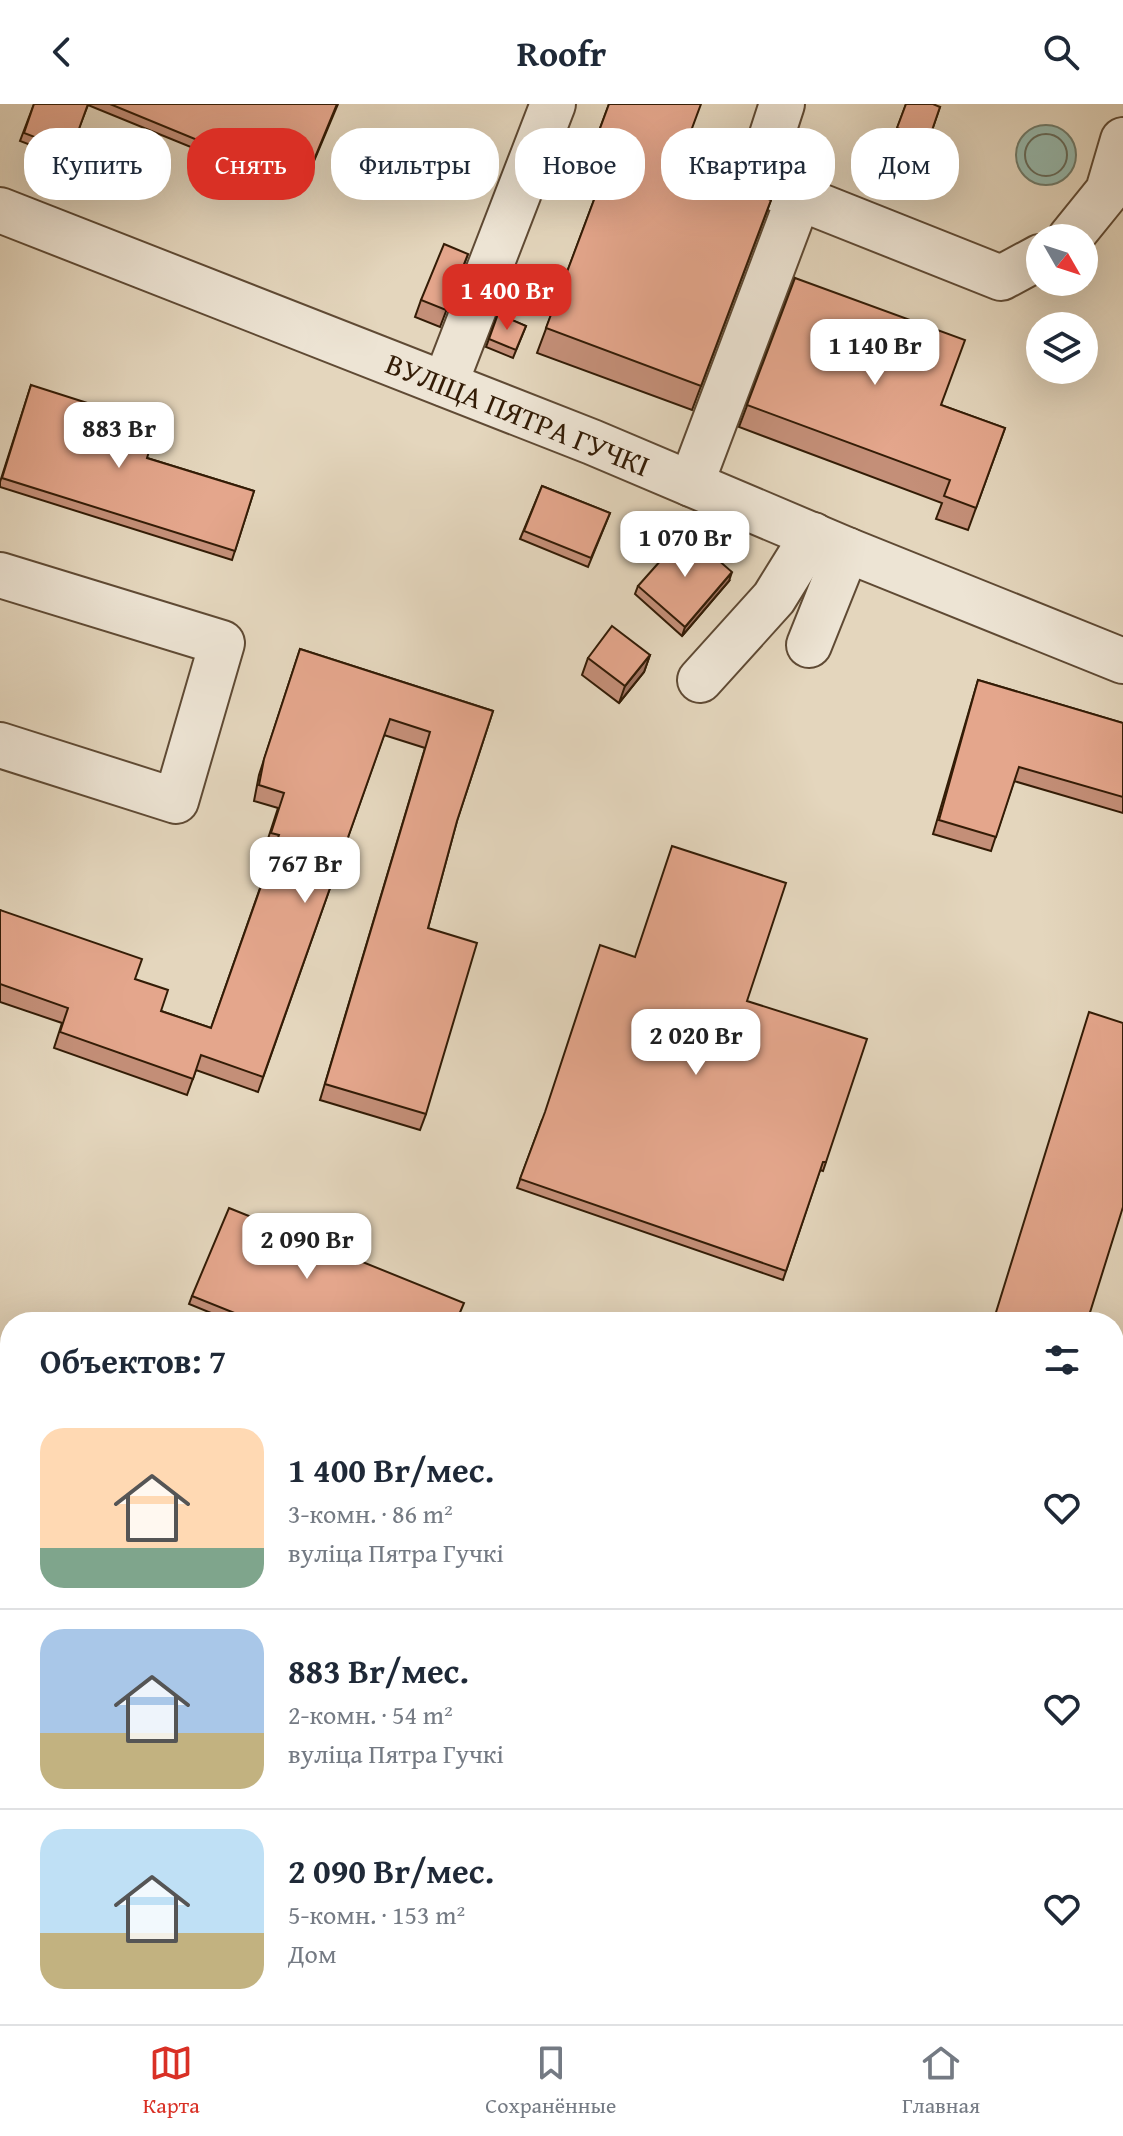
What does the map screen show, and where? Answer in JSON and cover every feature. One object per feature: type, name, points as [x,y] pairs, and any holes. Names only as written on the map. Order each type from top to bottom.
[{"type":"street","points":[[445,384],[553,104]]},
{"type":"street","points":[[774,128],[782,104]]},
{"type":"street","points":[[1081,224],[1108,191],[1123,140]]},
{"type":"street","points":[[691,484],[798,200]]},
{"type":"street","points":[[806,200],[1001,278],[1026,265]]},
{"type":"street","name":"ВУЛІЦА ПЯТРА ГУЧКІ","points":[[0,210],[445,384],[1123,661]]},
{"type":"street","points":[[809,645],[830,542]]},
{"type":"street","points":[[700,680],[830,542]]},
{"type":"street","points":[[0,575],[222,643],[176,801],[0,745]]},
{"type":"water","points":[[1046,125],[1067,134],[1076,155],[1067,176],[1046,185],[1025,176],[1016,155],[1025,134]]},
{"type":"building","points":[[34,104],[88,104],[79,128],[26,128]]},
{"type":"building","points":[[110,104],[337,104],[315,157],[315,128],[187,128],[187,136]]},
{"type":"building","points":[[609,104],[701,104],[692,128],[661,128],[661,200],[771,200],[701,386],[546,328],[594,200],[645,200],[645,128],[600,128]]},
{"type":"building","points":[[906,104],[940,107],[933,128],[897,128]]},
{"type":"building","points":[[444,244],[468,254],[446,310],[421,300]]},
{"type":"building","points":[[795,278],[965,340],[941,405],[1005,428],[976,508],[944,496],[950,480],[747,405]]},
{"type":"building","points":[[498,314],[526,326],[516,350],[489,339]]},
{"type":"building","points":[[31,385],[158,423],[147,458],[254,491],[235,551],[2,478]]},
{"type":"building","points":[[542,486],[610,513],[591,558],[524,531]]},
{"type":"building","points":[[686,532],[732,572],[685,627],[638,586]]},
{"type":"building","points":[[612,626],[650,655],[625,686],[588,658]]},
{"type":"building","points":[[300,649],[493,711],[457,821],[428,928],[477,943],[426,1114],[325,1084],[430,732],[390,719],[263,1077],[201,1055],[193,1079],[60,1032],[68,1008],[0,984],[0,910],[142,959],[135,979],[168,990],[161,1011],[211,1028],[279,835],[271,833],[284,793],[259,785],[264,759]]},
{"type":"building","points":[[978,680],[1123,723],[1123,797],[1019,767],[996,837],[939,820]]},
{"type":"building","points":[[672,846],[786,883],[747,1001],[867,1039],[786,1271],[520,1179],[600,945],[635,957]]},
{"type":"building","points":[[1089,1012],[1123,1023],[1123,1207],[1090,1312],[996,1312]]},
{"type":"building","points":[[229,1208],[464,1303],[460,1312],[232,1312],[192,1296]]}]
